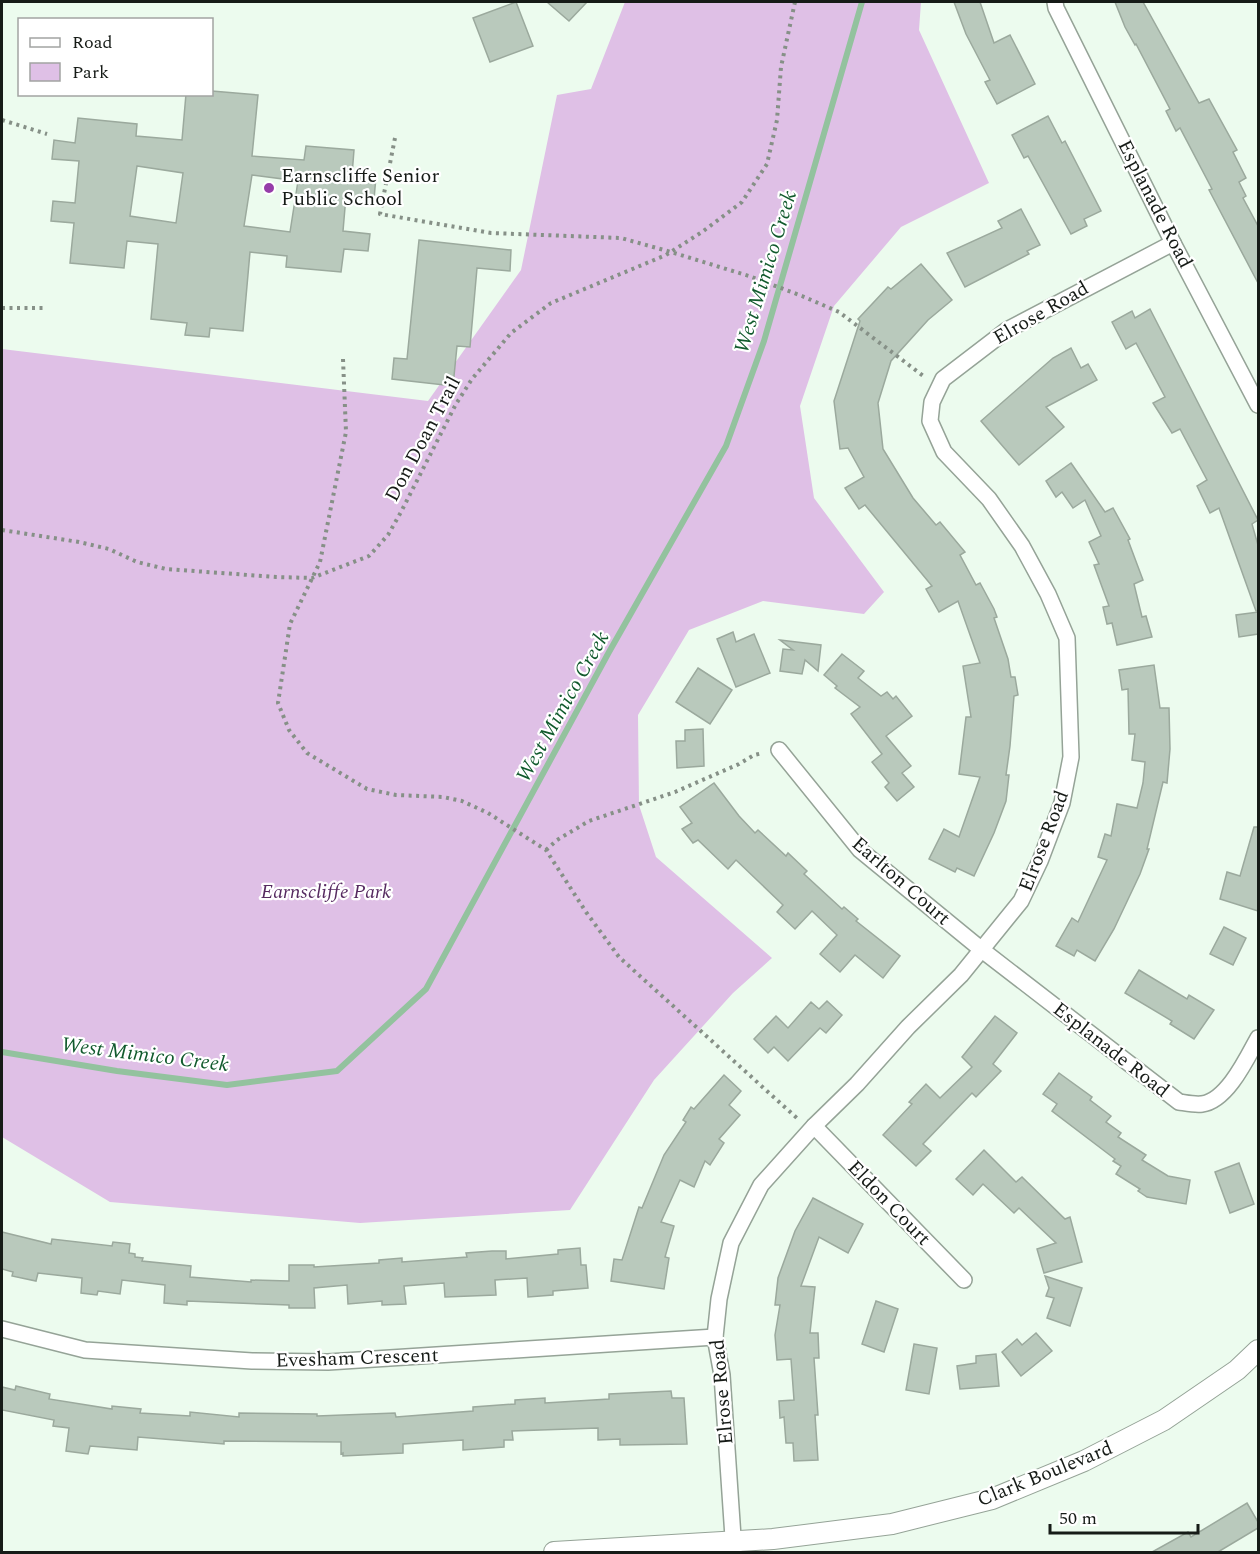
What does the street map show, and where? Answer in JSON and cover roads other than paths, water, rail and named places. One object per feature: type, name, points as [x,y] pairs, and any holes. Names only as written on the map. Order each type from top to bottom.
[{"type":"street","name":"Esplanade Road","points":[[1055,2],[1173,243],[1258,405]]},
{"type":"street","name":"Elrose Road","points":[[733,1547],[723,1375],[715,1337],[719,1299],[731,1243],[761,1185],[812,1128],[857,1084],[908,1026],[961,975],[1021,901],[1040,861],[1062,803],[1071,757],[1067,638],[1048,594],[1022,546],[989,499],[944,452],[930,420],[932,402],[943,379],[1006,330],[1173,243]]},
{"type":"street","name":"Earlton Court","points":[[779,750],[860,850],[982,950]]},
{"type":"street","name":"Esplanade Road","points":[[982,950],[1179,1102],[1202,1104],[1214,1100],[1231,1084],[1258,1038]]},
{"type":"street","name":"Eldon Court","points":[[812,1128],[964,1280]]},
{"type":"street","name":"Evesham Crescent","points":[[2,1329],[85,1350],[252,1361],[328,1362],[715,1337]]},
{"type":"street","name":"Clark Boulevard","points":[[554,1552],[733,1547],[773,1539],[892,1524],[992,1499],[1084,1461],[1164,1420],[1237,1370],[1258,1350]]},
{"type":"waterway","name":"West Mimico Creek","points":[[2,1052],[117,1071],[227,1085],[337,1071],[426,989],[609,652],[726,446],[764,341],[862,2]]},
{"type":"place","name":"Earnscliffe Senior Public School","points":[[269,188]]},
{"type":"park label","name":"Earnscliffe Park","points":[[326,892]]}]
